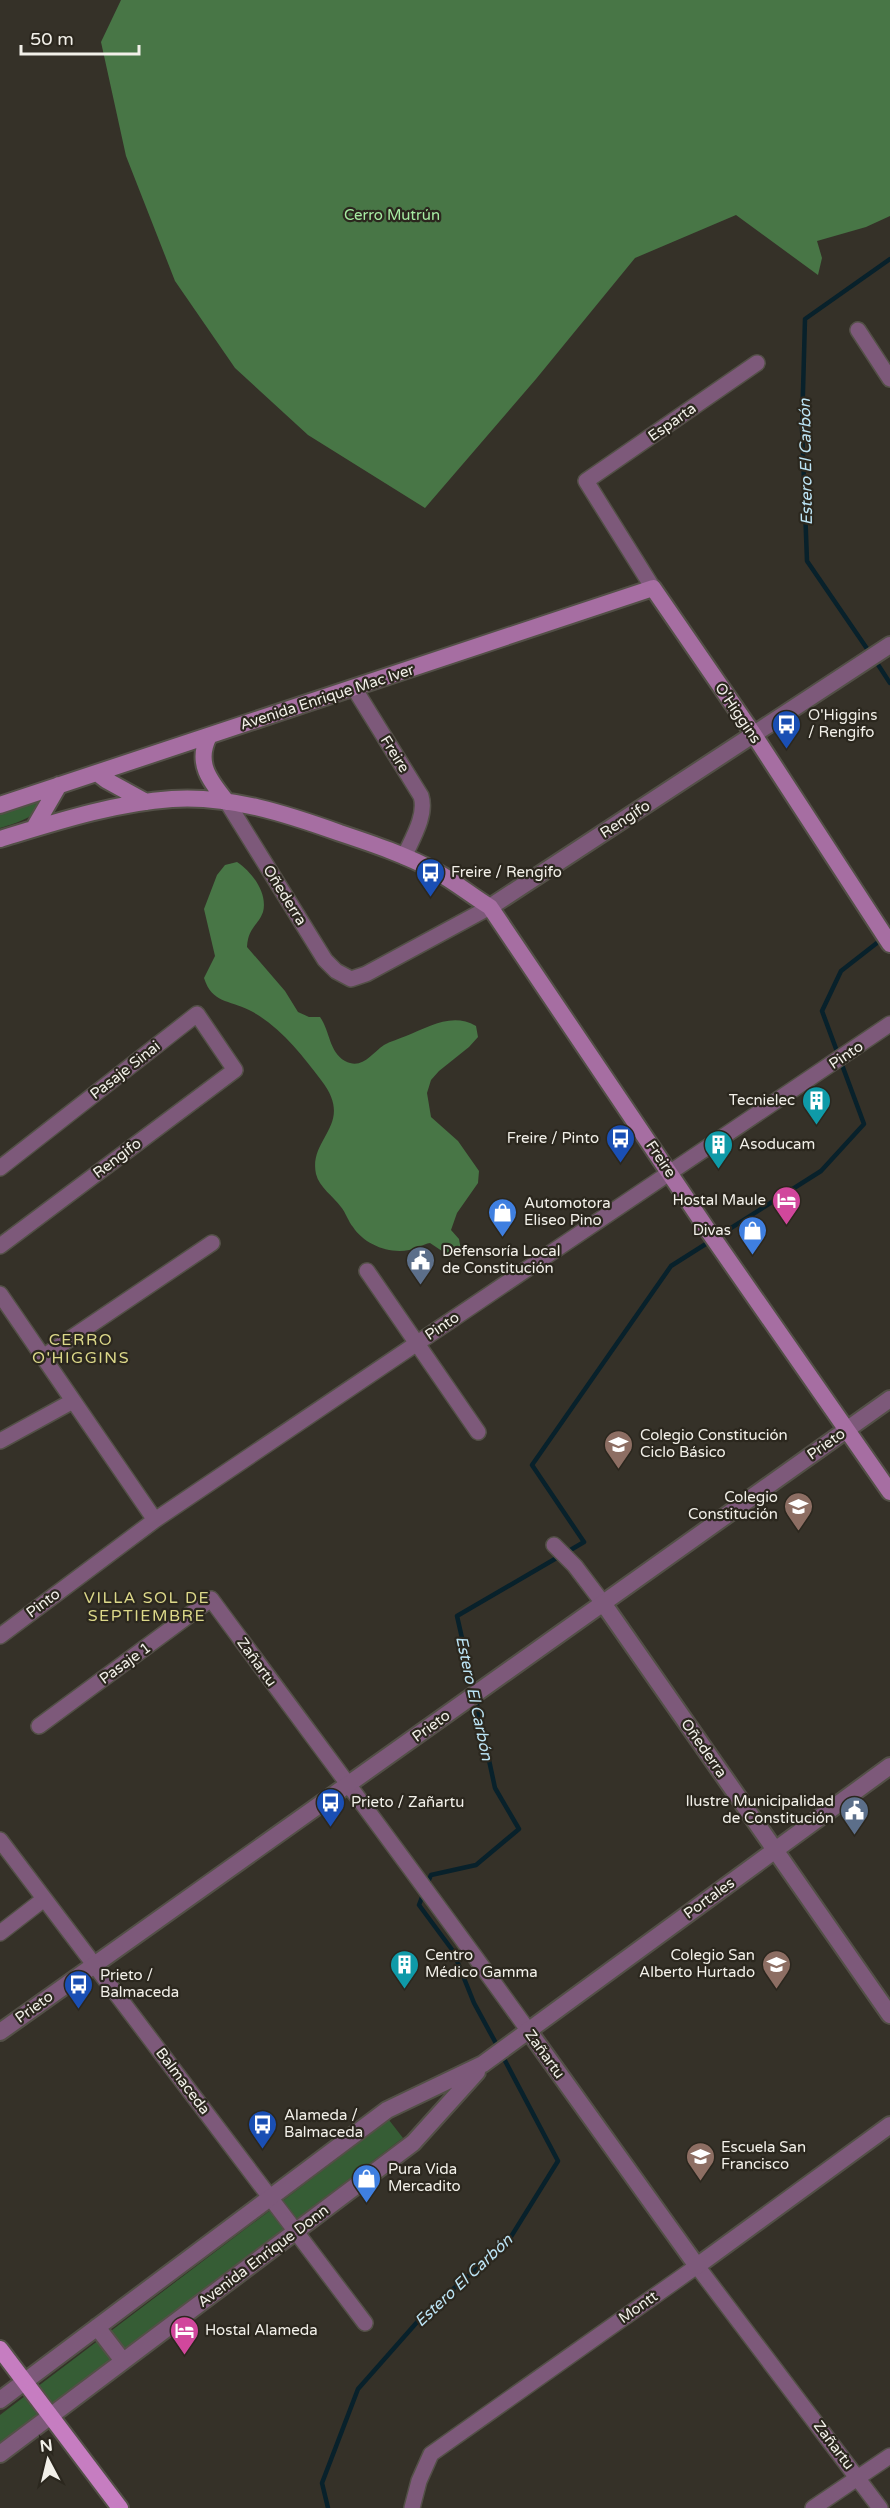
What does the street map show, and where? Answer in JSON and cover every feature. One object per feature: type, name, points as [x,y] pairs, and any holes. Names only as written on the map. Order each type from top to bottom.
[{"type":"main road","name":"Avenida Enrique Mac Iver","points":[[0,805],[653,588]]},
{"type":"main road","name":"O'Higgins","points":[[653,588],[754,735],[890,944]]},
{"type":"main road","points":[[209,736],[203,751],[204,768],[207,776],[227,802]]},
{"type":"main road","points":[[97,773],[146,802]]},
{"type":"main road","points":[[34,828],[59,785]]},
{"type":"main road","points":[[0,838],[65,819],[146,802],[200,798],[227,802]]},
{"type":"main road","name":"Freire","points":[[227,802],[297,818],[404,857],[438,873],[490,907],[707,1229],[890,1492]]},
{"type":"main road","points":[[0,2349],[120,2508]]},
{"type":"street","points":[[858,330],[890,379]]},
{"type":"street","name":"Esparta","points":[[586,481],[757,363]]},
{"type":"street","name":"O'Higgins","points":[[586,481],[653,588]]},
{"type":"street","name":"Rengifo","points":[[351,979],[366,974],[490,907],[886,648]]},
{"type":"street","name":"Freire","points":[[354,688],[421,796],[422,813],[404,857]]},
{"type":"street","name":"Oñederra","points":[[227,802],[325,960],[336,971],[351,979]]},
{"type":"street","name":"Pasaje Sinai","points":[[0,1168],[197,1014],[235,1071]]},
{"type":"street","name":"Pinto","points":[[0,1636],[156,1520],[890,1024]]},
{"type":"street","name":"Rengifo","points":[[0,1246],[235,1071]]},
{"type":"street","points":[[43,1357],[212,1243]]},
{"type":"street","points":[[367,1271],[478,1432]]},
{"type":"street","points":[[0,1294],[156,1520]]},
{"type":"street","name":"Prieto","points":[[0,2032],[890,1398]]},
{"type":"street","points":[[0,1441],[73,1401]]},
{"type":"street","name":"Oñederra","points":[[554,1545],[575,1566],[603,1603],[890,2015]]},
{"type":"street","name":"Pasaje 1","points":[[39,1726],[211,1599]]},
{"type":"street","name":"Zañartu","points":[[211,1599],[348,1786],[411,1867],[523,2035],[880,2508]]},
{"type":"street","name":"Portales","points":[[523,2035],[890,1766]]},
{"type":"street","name":"Balmaceda","points":[[0,1840],[365,2323]]},
{"type":"street","points":[[0,1933],[44,1899]]},
{"type":"street","name":"Avenida Enrique Donn","points":[[0,2400],[387,2110],[483,2064],[523,2035]]},
{"type":"street","name":"Avenida Enrique Donn","points":[[0,2454],[413,2143],[483,2064]]},
{"type":"street","points":[[415,2098],[425,2102],[431,2111],[431,2125]]},
{"type":"street","name":"Montt","points":[[412,2508],[419,2481],[431,2454],[697,2266],[890,2125]]},
{"type":"street","points":[[97,2327],[123,2361]]},
{"type":"street","points":[[813,2508],[890,2456]]},
{"type":"green space","name":"Cerro Mutrún","points":[[121,0],[890,0],[890,216],[866,227],[817,241],[822,258],[818,275],[736,215],[635,258],[536,379],[425,508],[308,435],[235,368],[175,281],[126,156],[101,42]]},
{"type":"green space","points":[[47,797],[34,814],[0,828],[0,813]]},
{"type":"green space","points":[[237,862],[258,884],[264,905],[261,917],[249,935],[247,947],[285,991],[298,1012],[309,1017],[320,1017],[333,1047],[345,1061],[356,1064],[366,1060],[387,1044],[441,1022],[458,1020],[476,1026],[478,1037],[439,1071],[431,1080],[427,1093],[431,1117],[458,1141],[479,1171],[478,1183],[457,1213],[451,1230],[459,1239],[461,1250],[451,1257],[430,1243],[409,1250],[385,1249],[370,1243],[358,1233],[341,1207],[320,1183],[316,1174],[315,1161],[318,1150],[333,1120],[334,1108],[331,1095],[306,1061],[280,1032],[260,1016],[222,1000],[207,986],[204,978],[215,956],[204,909],[217,875],[225,865]]},
{"type":"green space","points":[[389,2120],[403,2138],[0,2444],[0,2415]]},
{"type":"waterway","name":"Estero El Carbón","points":[[870,653],[807,561],[802,427],[805,319],[890,259]]},
{"type":"waterway","name":"Estero El Carbón","points":[[875,660],[890,683]]},
{"type":"waterway","name":"Estero El Carbón","points":[[567,1552],[584,1542],[532,1465],[671,1266],[821,1171],[864,1124],[822,1011],[841,971],[882,939]]},
{"type":"waterway","name":"Estero El Carbón","points":[[474,1691],[457,1616],[560,1556]]},
{"type":"waterway","name":"Estero El Carbón","points":[[427,1884],[431,1875],[476,1865],[519,1829],[495,1788],[476,1700]]},
{"type":"waterway","name":"Estero El Carbón","points":[[424,1892],[419,1905],[453,1951],[474,2003],[498,2047]]},
{"type":"waterway","name":"Estero El Carbón","points":[[328,2508],[322,2483],[358,2389],[426,2312],[507,2243],[558,2161],[502,2055]]},
{"type":"place","name":"O'Higgins / Rengifo","points":[[787,750]]},
{"type":"place","name":"Freire / Rengifo","points":[[430,898]]},
{"type":"place","name":"Tecnielec","points":[[816,1126]]},
{"type":"place","name":"Freire / Pinto","points":[[620,1164]]},
{"type":"place","name":"Asoducam","points":[[718,1170]]},
{"type":"place","name":"Hostal Maule","points":[[787,1226]]},
{"type":"place","name":"Automotora Eliseo Pino","points":[[503,1238]]},
{"type":"place","name":"Divas","points":[[752,1256]]},
{"type":"place","name":"Defensoría Local de Constitución","points":[[421,1286]]},
{"type":"place","name":"Colegio Constitución Ciclo Básico","points":[[619,1470]]},
{"type":"place","name":"Colegio Constitución","points":[[799,1532]]},
{"type":"place","name":"Prieto / Zañartu","points":[[330,1828]]},
{"type":"place","name":"Ilustre Municipalidad de Constitución","points":[[855,1836]]},
{"type":"place","name":"Centro Médico Gamma","points":[[404,1990]]},
{"type":"place","name":"Colegio San Alberto Hurtado","points":[[776,1990]]},
{"type":"place","name":"Prieto / Balmaceda","points":[[79,2010]]},
{"type":"place","name":"Alameda / Balmaceda","points":[[263,2150]]},
{"type":"place","name":"Escuela San Francisco","points":[[700,2182]]},
{"type":"place","name":"Pura Vida Mercadito","points":[[367,2204]]},
{"type":"place","name":"Hostal Alameda","points":[[184,2356]]},
{"type":"district","name":"CERRO O'HIGGINS","points":[[81,1348]]},
{"type":"district","name":"VILLA SOL DE SEPTIEMBRE","points":[[147,1606]]}]
